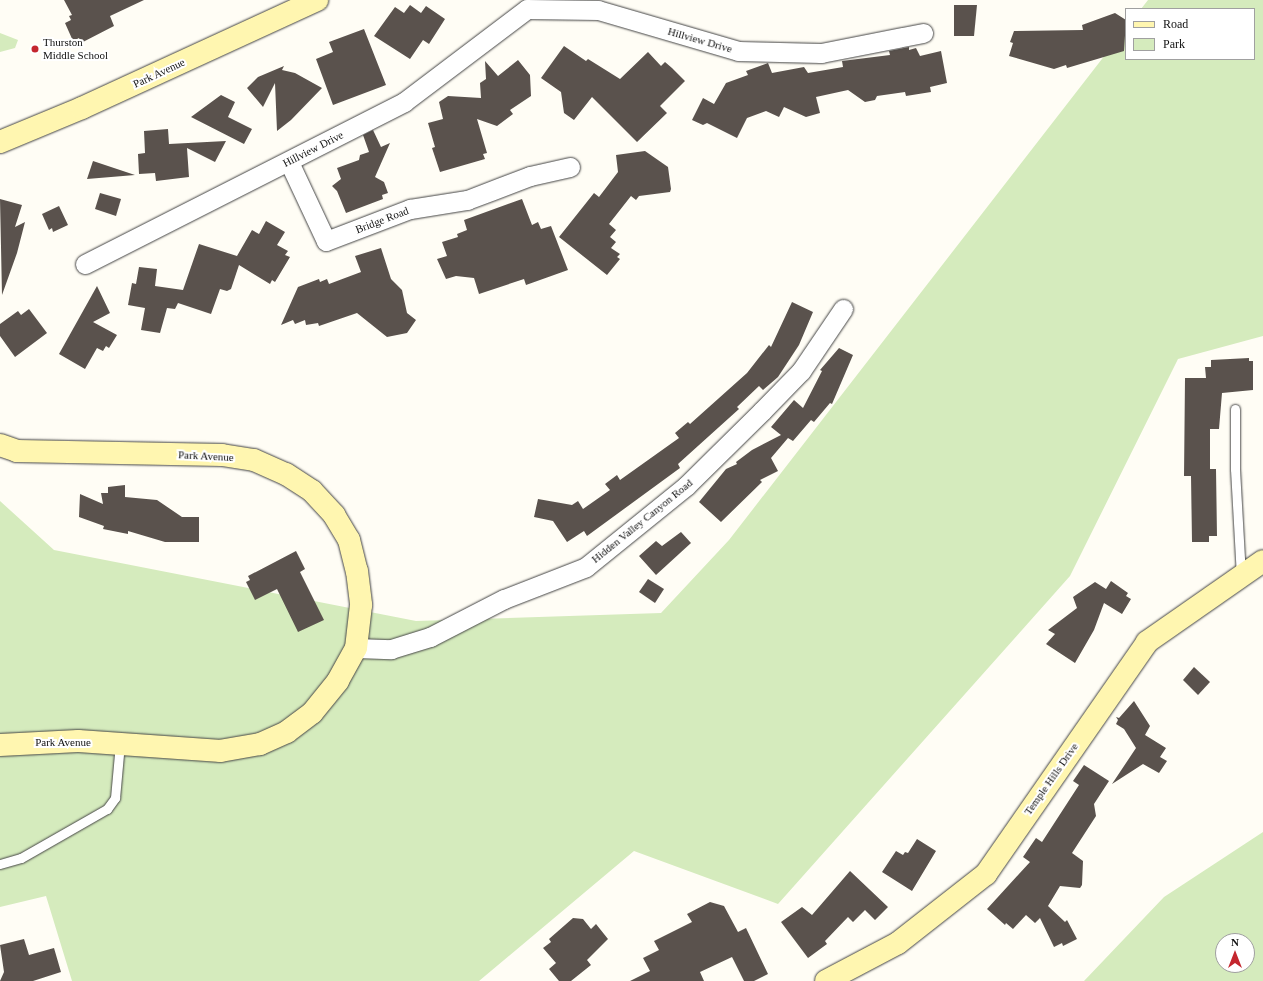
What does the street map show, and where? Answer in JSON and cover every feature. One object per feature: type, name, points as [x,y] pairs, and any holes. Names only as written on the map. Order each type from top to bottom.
[{"type":"main road","name":"Park Avenue","points":[[0,142],[82,108],[317,0]]},
{"type":"main road","name":"Park Avenue","points":[[0,445],[17,452],[62,454],[222,455],[254,460],[286,474],[312,491],[334,515],[349,540],[357,571],[362,605],[356,648],[338,681],[312,713],[287,732],[260,744],[220,751],[78,741],[0,745]]},
{"type":"main road","name":"Temple Hills Drive","points":[[826,981],[898,943],[986,874],[1147,642],[1263,561]]},
{"type":"street","name":"Hillview Drive","points":[[85,264],[289,162],[404,102],[525,5],[598,10],[738,51],[821,53],[923,33]]},
{"type":"street","name":"Bridge Road","points":[[289,162],[326,242],[410,209],[467,200],[530,176],[570,167]]},
{"type":"street","name":"Hidden Valley Canyon Road","points":[[356,648],[391,649],[430,637],[504,599],[586,567],[686,486],[762,411],[801,371],[843,308]]},
{"type":"lane","points":[[1235,408],[1235,469],[1241,576]]},
{"type":"lane","points":[[0,864],[40,848],[107,810],[115,798],[120,743]]},
{"type":"green space","points":[[1148,0],[1263,0],[1263,336],[1178,359],[1070,576],[778,904],[634,851],[479,981],[72,981],[46,896],[0,907],[0,501],[54,550],[416,621],[661,613],[729,540],[1125,29],[1125,60],[1255,60],[1255,8],[1142,8]]},
{"type":"green space","points":[[0,33],[18,40],[15,48],[0,52]]},
{"type":"green space","points":[[1263,832],[1263,981],[1084,981],[1164,897]]},
{"type":"building","points":[[64,0],[144,0],[110,16],[114,26],[81,43],[79,38],[73,41],[65,23],[71,20],[69,16],[72,15]]},
{"type":"building","points":[[410,5],[421,13],[426,6],[445,19],[429,44],[423,40],[410,59],[374,36],[395,7],[404,13]]},
{"type":"building","points":[[954,5],[977,5],[974,36],[954,36]]},
{"type":"building","points":[[1115,13],[1125,19],[1124,51],[1067,68],[1066,65],[1054,69],[1009,56],[1013,43],[1010,42],[1014,31],[1083,30],[1082,25]]},
{"type":"building","points":[[364,29],[386,85],[333,105],[316,59],[333,52],[329,42]]},
{"type":"building","points":[[564,46],[586,61],[588,59],[620,79],[648,52],[661,66],[665,62],[685,81],[660,106],[667,113],[637,142],[592,97],[574,120],[564,113],[561,92],[541,78]]},
{"type":"building","points":[[909,47],[909,50],[916,48],[920,56],[941,51],[947,83],[930,87],[931,92],[906,96],[905,92],[877,96],[875,100],[865,102],[848,90],[816,97],[820,113],[806,117],[784,107],[779,117],[766,111],[747,118],[737,138],[707,123],[703,125],[692,120],[703,98],[714,104],[726,83],[748,75],[746,71],[768,63],[772,73],[804,67],[808,73],[843,67],[842,61],[890,55],[889,51]]},
{"type":"building","points":[[518,60],[530,75],[531,96],[510,110],[513,114],[497,126],[477,119],[487,153],[483,154],[485,159],[440,172],[432,148],[435,147],[428,123],[443,119],[439,102],[448,96],[481,98],[480,83],[486,79],[485,61],[498,76]]},
{"type":"building","points":[[284,66],[282,70],[295,73],[322,88],[291,120],[277,131],[275,83],[263,107],[247,88],[258,77]]},
{"type":"building","points":[[221,95],[235,102],[228,117],[252,129],[244,144],[191,117]]},
{"type":"building","points":[[168,129],[169,144],[226,141],[215,162],[187,148],[189,177],[156,181],[155,173],[139,174],[138,154],[145,153],[144,131]]},
{"type":"building","points":[[373,130],[381,147],[390,143],[375,177],[384,182],[388,193],[382,195],[383,199],[346,213],[337,191],[332,186],[341,179],[337,168],[359,160],[360,155],[369,152],[363,135]]},
{"type":"building","points":[[645,151],[668,167],[671,189],[670,192],[639,196],[636,200],[631,196],[609,224],[616,230],[610,237],[616,242],[611,248],[620,254],[617,257],[620,259],[607,275],[559,237],[594,193],[599,197],[618,172],[616,155]]},
{"type":"building","points":[[93,161],[135,175],[87,179]]},
{"type":"building","points":[[100,193],[121,199],[116,216],[95,209]]},
{"type":"building","points":[[0,199],[22,205],[15,227],[25,222],[17,253],[2,295]]},
{"type":"building","points":[[522,199],[532,225],[538,222],[541,229],[551,226],[568,270],[526,285],[524,279],[479,294],[474,278],[456,276],[446,279],[437,259],[447,256],[442,242],[458,237],[457,234],[467,230],[464,220]]},
{"type":"building","points":[[59,206],[68,225],[53,232],[52,228],[49,230],[42,214]]},
{"type":"building","points":[[266,221],[285,232],[277,245],[288,251],[285,255],[290,257],[275,282],[272,280],[270,284],[239,265],[231,289],[227,291],[220,289],[211,314],[178,303],[175,309],[167,308],[160,333],[141,330],[145,308],[128,305],[132,283],[136,284],[139,267],[157,269],[155,286],[183,290],[199,244],[237,256],[252,230],[259,234]]},
{"type":"building","points":[[381,248],[391,279],[402,290],[407,313],[416,320],[407,333],[387,337],[357,313],[319,326],[318,323],[306,325],[305,320],[295,324],[293,320],[281,325],[298,287],[319,279],[320,282],[327,279],[329,284],[361,272],[355,256]]},
{"type":"building","points":[[97,286],[110,313],[93,322],[117,335],[109,348],[106,346],[103,351],[97,348],[85,369],[59,354]]},
{"type":"building","points":[[792,302],[813,312],[799,345],[778,377],[763,390],[759,386],[737,407],[739,409],[678,464],[680,468],[587,536],[584,531],[567,542],[553,521],[534,517],[538,499],[572,505],[578,501],[583,509],[610,490],[605,484],[617,475],[620,480],[679,438],[675,433],[688,422],[690,424],[747,373],[769,345],[771,347]]},
{"type":"building","points":[[29,309],[47,333],[15,357],[0,336],[0,324],[18,311],[21,315]]},
{"type":"building","points":[[839,348],[853,355],[832,404],[830,403],[814,422],[811,420],[793,441],[788,438],[771,458],[778,471],[760,480],[762,482],[721,522],[699,502],[726,469],[737,464],[736,462],[752,450],[781,435],[771,427],[794,400],[803,408],[822,371],[820,370]]},
{"type":"building","points":[[1249,358],[1249,361],[1253,361],[1253,390],[1222,393],[1219,429],[1210,429],[1210,469],[1216,469],[1217,536],[1209,536],[1209,542],[1192,542],[1191,476],[1184,476],[1185,378],[1206,378],[1205,367],[1211,367],[1211,360]]},
{"type":"building","points":[[125,485],[125,497],[157,500],[182,517],[199,517],[199,542],[165,542],[128,531],[128,534],[103,529],[104,526],[79,517],[80,494],[103,504],[101,493],[108,493],[108,487]]},
{"type":"building","points":[[681,532],[691,543],[656,575],[639,556],[656,541],[662,546]]},
{"type":"building","points":[[296,551],[305,569],[300,572],[324,620],[298,632],[277,589],[255,600],[246,582],[250,580],[248,576]]},
{"type":"building","points":[[648,579],[664,589],[655,603],[639,592]]},
{"type":"building","points":[[1111,581],[1128,593],[1126,596],[1131,599],[1122,614],[1104,603],[1094,630],[1075,663],[1046,644],[1055,634],[1048,630],[1077,608],[1073,597],[1095,582],[1106,589]]},
{"type":"building","points":[[1194,667],[1210,682],[1198,695],[1183,680]]},
{"type":"building","points":[[1134,701],[1150,726],[1145,735],[1166,748],[1160,757],[1167,761],[1159,773],[1143,764],[1112,784],[1136,748],[1124,729],[1116,724],[1118,720],[1116,717],[1119,718]]},
{"type":"building","points":[[1084,765],[1109,781],[1094,804],[1096,816],[1072,853],[1083,861],[1082,885],[1080,888],[1060,886],[1048,906],[1065,922],[1067,920],[1077,939],[1063,946],[1062,943],[1054,947],[1040,918],[1035,923],[1026,915],[1013,929],[1006,923],[1005,925],[987,909],[1030,862],[1023,857],[1036,838],[1042,842],[1079,785],[1073,781]]},
{"type":"building","points":[[917,839],[936,851],[912,891],[882,872],[896,851],[903,855],[905,852],[908,853]]},
{"type":"building","points":[[850,871],[888,907],[875,920],[865,910],[853,922],[848,917],[825,941],[827,944],[808,958],[781,922],[802,907],[812,915]]},
{"type":"building","points":[[710,902],[724,906],[738,932],[746,928],[768,974],[754,981],[744,981],[732,957],[700,972],[704,981],[630,981],[650,971],[643,958],[659,950],[654,941],[692,922],[687,914]]},
{"type":"building","points":[[573,918],[583,919],[591,929],[596,924],[608,939],[587,960],[591,965],[571,981],[559,981],[549,969],[556,963],[543,948],[551,942],[549,939]]},
{"type":"building","points":[[24,939],[29,955],[54,948],[61,972],[33,981],[0,981],[4,972],[0,945]]},
{"type":"place","name":"Thurston Middle School","points":[[35,49]]}]
